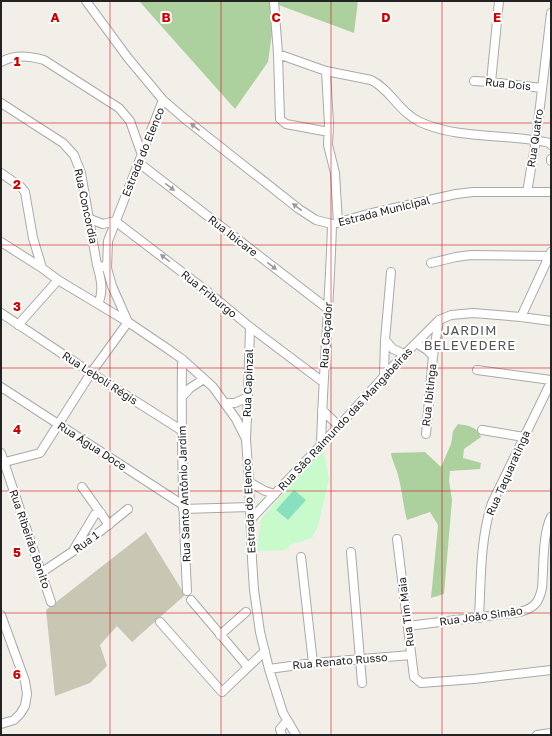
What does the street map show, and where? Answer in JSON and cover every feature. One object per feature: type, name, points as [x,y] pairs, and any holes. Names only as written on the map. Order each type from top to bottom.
[{"type":"street","name":"Estrada do Elenco","points":[[86,1],[124,53],[163,100],[108,241],[107,268],[112,286],[128,322]]},
{"type":"street","points":[[274,1],[278,54],[280,119],[286,124],[329,132]]},
{"type":"street","points":[[491,82],[499,1]]},
{"type":"street","name":"Rua Quatro","points":[[527,192],[536,140],[551,13]]},
{"type":"street","points":[[278,54],[326,71],[376,82],[388,92],[413,118],[433,127],[470,134],[536,140],[550,143],[551,145]]},
{"type":"street","points":[[1,62],[17,56],[31,56],[44,60],[119,108],[130,121],[132,131],[142,154]]},
{"type":"street","name":"Rua Caçador","points":[[321,445],[323,382],[335,223],[334,173],[328,145],[329,132],[326,71]]},
{"type":"street","name":"Rua Dois","points":[[474,81],[542,88]]},
{"type":"street","name":"Estrada Municipal","points":[[163,100],[299,209],[316,220],[335,223],[456,194],[473,192],[551,192]]},
{"type":"street","name":"Rua Concordia","points":[[1,103],[59,140],[70,149],[74,155],[81,173],[98,265]]},
{"type":"street","name":"Rua Ibicare","points":[[139,163],[328,309]]},
{"type":"street","points":[[1,173],[21,187],[25,192],[34,238],[42,268]]},
{"type":"street","points":[[90,219],[103,224],[115,221]]},
{"type":"street","name":"Rua Friburgo","points":[[115,221],[323,382]]},
{"type":"street","name":"Estrada do Elenco","points":[[1,242],[58,280],[128,322],[182,359],[204,379],[225,402],[236,419],[246,439],[254,590],[260,632],[269,669],[283,713],[296,735]]},
{"type":"street","points":[[431,263],[471,255],[550,254],[521,317]]},
{"type":"street","points":[[98,265],[107,268]]},
{"type":"street","points":[[98,265],[102,284],[98,304]]},
{"type":"street","points":[[384,376],[385,340],[391,272]]},
{"type":"street","points":[[1,313],[18,325],[58,280]]},
{"type":"street","points":[[439,320],[451,315],[473,313],[551,321]]},
{"type":"street","name":"Rua São Raimundo das Mangabeiras","points":[[251,519],[339,426],[404,354],[439,320]]},
{"type":"street","name":"Rua Ibitinga","points":[[426,434],[433,356],[439,320]]},
{"type":"street","points":[[4,462],[40,453],[57,424],[91,373],[128,322]]},
{"type":"street","name":"Rua Leboli Régis","points":[[18,325],[181,430]]},
{"type":"street","name":"Rua Capinzal","points":[[246,439],[250,327]]},
{"type":"street","points":[[385,340],[393,350],[404,354]]},
{"type":"street","name":"Rua Ibitinga","points":[[416,343],[433,356]]},
{"type":"street","name":"Rua Santo Antônio Jardim","points":[[182,359],[181,430],[183,507],[188,592]]},
{"type":"street","points":[[477,370],[551,381]]},
{"type":"street","points":[[182,397],[190,388],[204,379]]},
{"type":"street","name":"Rua Taquaratinga","points":[[479,618],[484,537],[487,519],[492,503],[551,381]]},
{"type":"street","name":"Rua Água Doce","points":[[2,389],[183,507]]},
{"type":"street","points":[[225,402],[235,403],[248,397]]},
{"type":"street","points":[[322,410],[339,426]]},
{"type":"street","points":[[482,430],[524,437]]},
{"type":"street","name":"Rua Ribeirão Bonito","points":[[1,453],[51,602]]},
{"type":"street","points":[[249,482],[265,491],[275,494]]},
{"type":"street","points":[[82,487],[109,524]]},
{"type":"street","points":[[183,507],[250,507]]},
{"type":"street","name":"Rua 1","points":[[42,572],[73,551],[128,508]]},
{"type":"street","points":[[73,551],[91,518],[95,514],[101,513]]},
{"type":"street","name":"Rua João Simão","points":[[408,626],[479,618],[520,612],[530,609],[536,604],[542,588],[546,535],[551,517]]},
{"type":"street","name":"Rua Tim Maia","points":[[397,539],[411,655],[414,677],[416,680],[421,683],[474,679],[551,670]]},
{"type":"street","points":[[351,552],[362,683]]},
{"type":"street","points":[[301,557],[313,663]]},
{"type":"street","points":[[191,600],[248,667]]},
{"type":"street","points":[[220,635],[246,612]]},
{"type":"street","points":[[1,615],[25,681],[27,694],[25,706],[20,714],[14,720],[1,724]]},
{"type":"street","points":[[160,622],[222,692],[265,651]]},
{"type":"street","name":"Rua Renato Russo","points":[[269,669],[313,663],[411,655]]},
{"type":"street","points":[[282,735],[280,728],[287,721]]},
{"type":"street","points":[[537,735],[551,733]]},
{"type":"shaded area","points":[[146,532],[185,595],[132,642],[117,626],[100,645],[107,666],[90,683],[55,696],[46,610]]},
{"type":"green space","points":[[139,1],[358,1],[354,33],[276,4],[268,62],[235,109]]},
{"type":"green space","points":[[458,424],[472,427],[479,433],[481,437],[464,449],[463,458],[481,463],[480,469],[450,471],[449,481],[452,500],[444,594],[431,598],[438,525],[430,512],[407,520],[397,472],[391,453],[425,452],[441,467],[451,444],[453,431]]},
{"type":"green space","points":[[323,448],[329,479],[318,526],[312,538],[290,545],[286,550],[257,551],[261,519]]},
{"type":"green space","points":[[294,490],[306,500],[288,520],[276,510]]},
{"type":"district","name":"JARDIM BELEVEDERE","points":[[470,338]]}]
